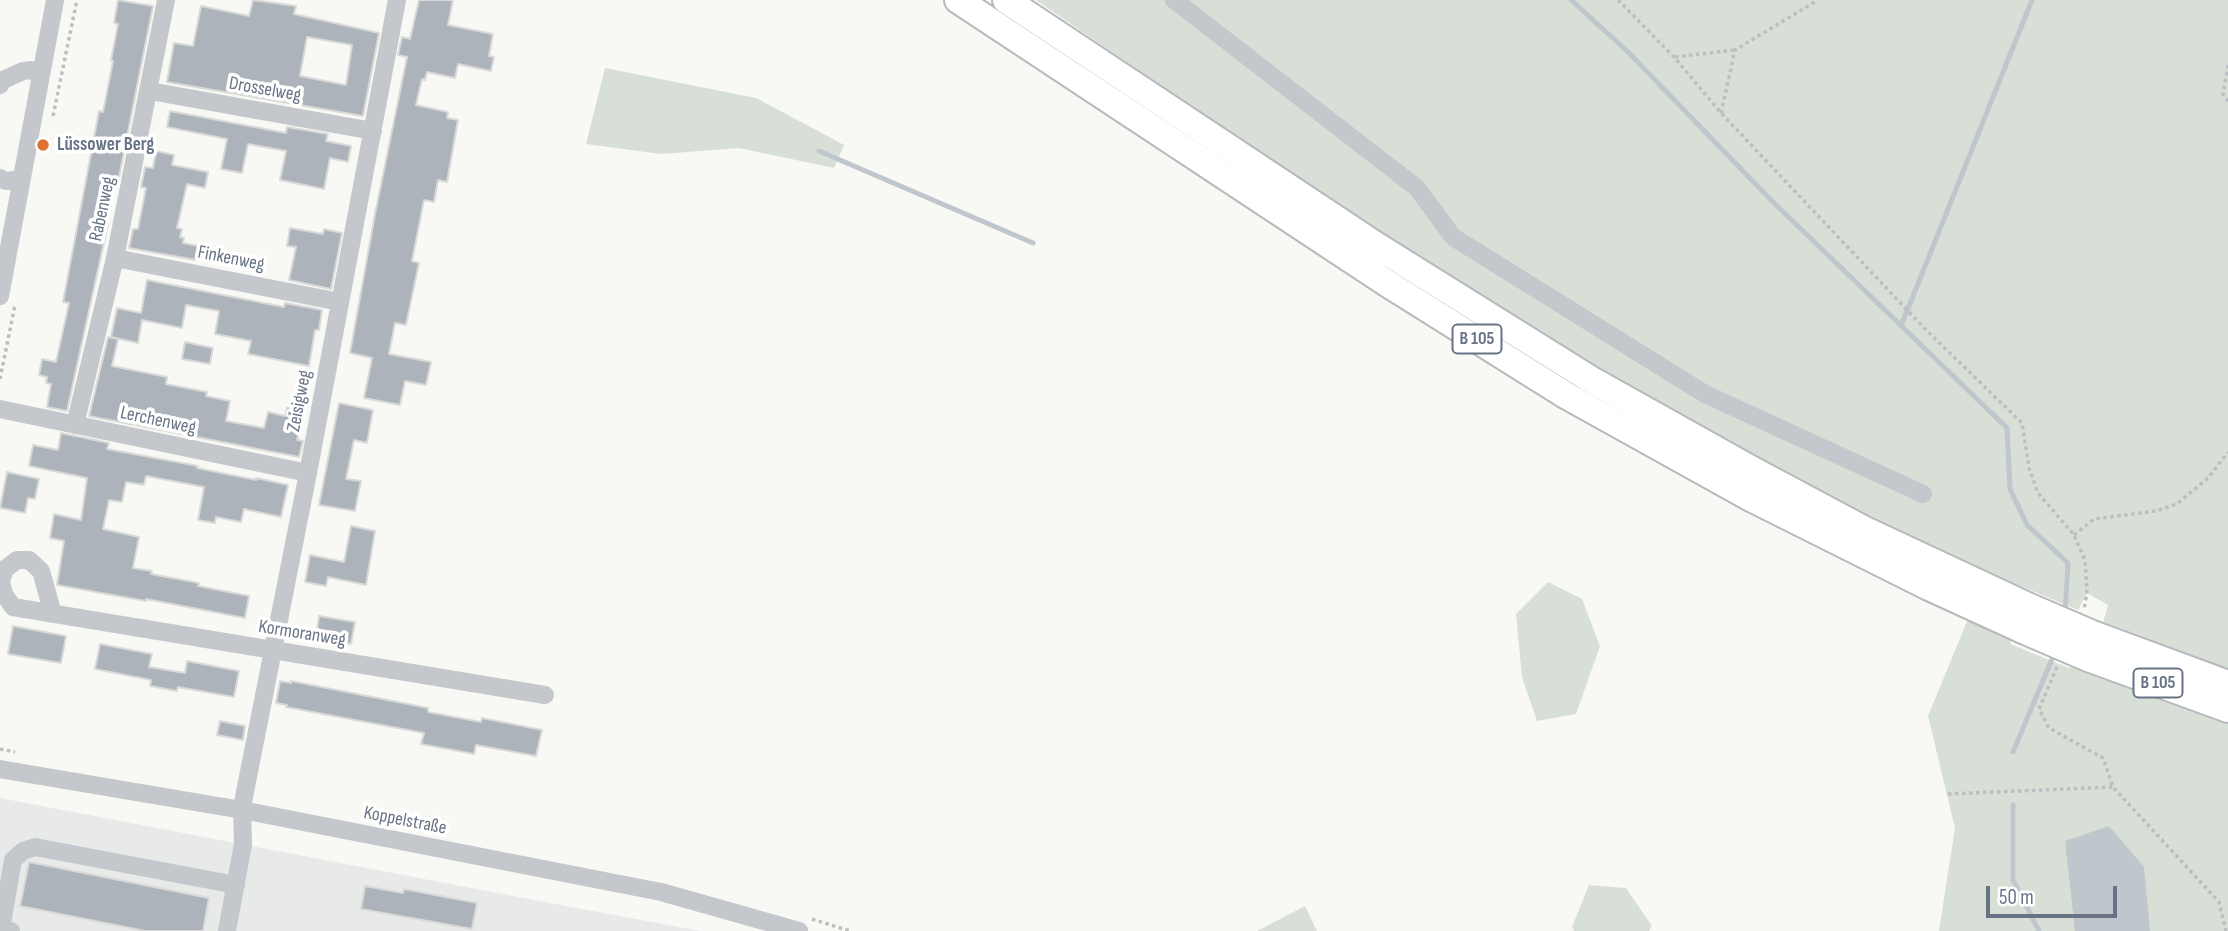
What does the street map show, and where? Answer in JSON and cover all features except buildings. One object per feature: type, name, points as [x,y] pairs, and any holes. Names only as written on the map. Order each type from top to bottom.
[{"type":"highway","name":"B 105","points":[[958,0],[1385,282],[1567,396],[1747,496],[1929,587],[2088,636],[2228,684]]},
{"type":"highway","name":"B 105","points":[[1006,0],[1377,246],[1590,379],[2028,619]]},
{"type":"highway","name":"B 105","points":[[2088,636],[2228,709]]},
{"type":"street","points":[[0,296],[55,0]]},
{"type":"street","name":"Rabenweg","points":[[75,425],[115,258],[166,0]]},
{"type":"street","name":"Zeisigweg","points":[[227,931],[243,844],[242,810],[397,0]]},
{"type":"street","points":[[1174,0],[1417,188],[1453,237],[1705,394],[1923,494]]},
{"type":"street","points":[[0,85],[3,80],[23,71],[32,70],[40,74]]},
{"type":"street","name":"Drosselweg","points":[[150,91],[373,131]]},
{"type":"street","points":[[0,178],[6,181],[22,179]]},
{"type":"street","name":"Finkenweg","points":[[115,258],[340,302]]},
{"type":"street","name":"Lerchenweg","points":[[0,409],[308,473]]},
{"type":"street","name":"Kormoranweg","points":[[53,614],[545,695]]},
{"type":"street","name":"Koppelstraße","points":[[0,769],[242,810],[661,892],[799,931]]},
{"type":"street","points":[[11,931],[1,929],[13,860],[23,851],[34,847],[236,885]]},
{"type":"path","points":[[1618,0],[1925,329],[2022,423],[2029,468],[2039,493],[2074,535],[2085,560],[2088,636]]},
{"type":"path","points":[[1674,57],[1735,50],[1818,0]]},
{"type":"path","points":[[1721,113],[1735,50]]},
{"type":"path","points":[[2228,65],[2223,94],[2228,101]]},
{"type":"path","points":[[2074,535],[2094,519],[2156,511],[2178,504],[2208,478],[2228,452]]},
{"type":"path","points":[[2060,660],[2039,709],[2049,728],[2103,758],[2113,787],[2219,902],[2226,931]]},
{"type":"path","points":[[1948,794],[2113,787]]},
{"type":"shaded area","points":[[1036,0],[2228,0],[2228,680],[2103,623],[2108,605],[2087,593],[2078,610],[1949,556],[1755,459],[1597,368],[1386,240]]},
{"type":"shaded area","points":[[605,68],[756,98],[844,145],[834,168],[739,148],[661,154],[586,144]]},
{"type":"shaded area","points":[[1548,582],[1582,599],[1600,646],[1576,714],[1537,721],[1522,677],[1516,614]]},
{"type":"shaded area","points":[[1968,619],[2012,639],[2010,644],[2069,668],[2088,658],[2228,709],[2228,931],[1939,931],[1955,828],[1928,716]]},
{"type":"shaded area","points":[[0,798],[571,907],[701,931],[0,931]]},
{"type":"shaded area","points":[[2109,826],[2144,867],[2150,931],[2075,931],[2065,841]]},
{"type":"shaded area","points":[[1589,885],[1626,888],[1652,926],[1649,931],[1574,931],[1572,927]]},
{"type":"shaded area","points":[[1305,906],[1317,931],[1257,931]]},
{"type":"waterway","points":[[1571,0],[1627,51],[1772,201],[2007,428],[2010,489],[2027,525],[2068,563],[2065,612]]},
{"type":"waterway","points":[[1901,326],[2032,0]]},
{"type":"waterway","points":[[819,151],[1033,243]]},
{"type":"waterway","points":[[2013,752],[2055,652]]},
{"type":"waterway","points":[[2013,805],[2013,880],[2039,931]]},
{"type":"place","name":"Lüssower Berg","points":[[43,145]]}]
